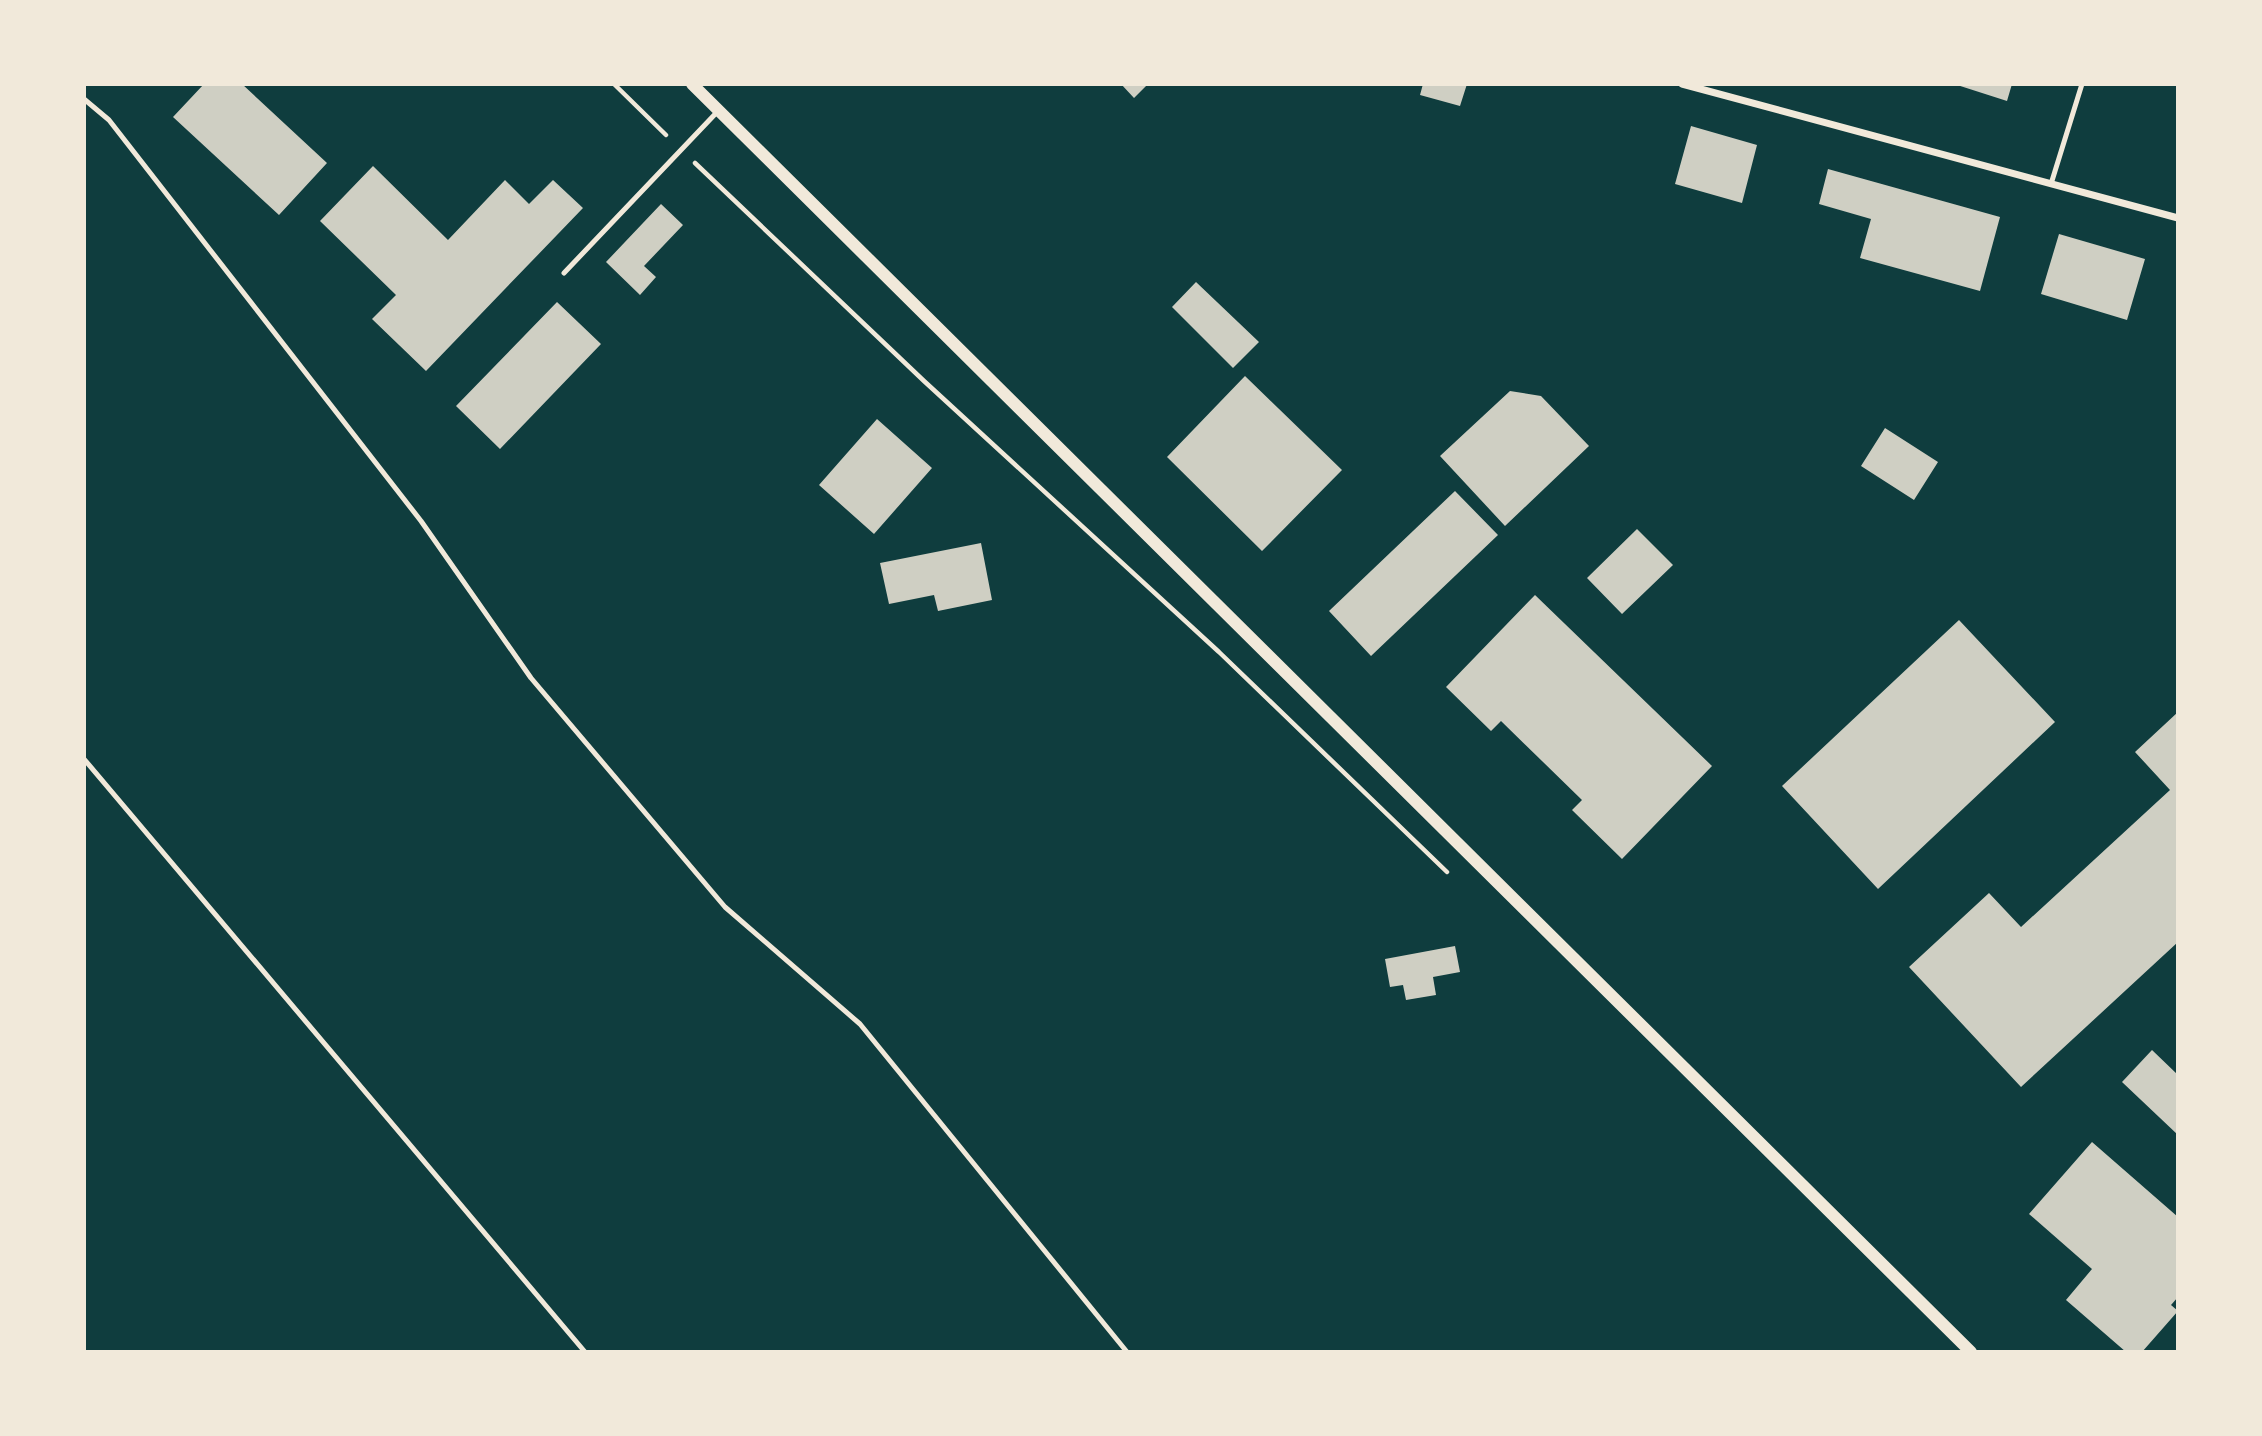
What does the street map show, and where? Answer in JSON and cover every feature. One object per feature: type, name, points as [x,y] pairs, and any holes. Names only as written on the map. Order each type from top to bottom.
[{"type":"street","points":[[692,84],[1971,1352]]},
{"type":"street","points":[[1682,84],[2178,218]]},
{"type":"lane","points":[[2051,184],[2082,84]]},
{"type":"lane","points":[[84,99],[109,120],[421,521],[531,678],[725,907],[860,1024],[1127,1352]]},
{"type":"lane","points":[[564,273],[719,110]]},
{"type":"lane","points":[[84,759],[585,1352]]},
{"type":"path","points":[[614,84],[924,381],[1219,652],[1449,874]]},
{"type":"building","points":[[204,84],[242,84],[327,163],[279,215],[173,117]]},
{"type":"building","points":[[1121,84],[1148,84],[1134,98]]},
{"type":"building","points":[[1423,84],[1467,84],[1460,106],[1420,95]]},
{"type":"building","points":[[1954,84],[2012,84],[2007,101]]},
{"type":"building","points":[[1691,126],[1757,145],[1742,203],[1675,184]]},
{"type":"building","points":[[373,166],[448,240],[505,180],[529,204],[553,180],[583,208],[426,371],[372,319],[396,295],[320,221]]},
{"type":"building","points":[[1828,169],[2000,217],[1980,291],[1860,258],[1871,219],[1819,204]]},
{"type":"building","points":[[661,204],[683,225],[644,266],[656,277],[640,295],[606,262]]},
{"type":"building","points":[[2059,234],[2145,259],[2127,320],[2041,294]]},
{"type":"building","points":[[1196,282],[1259,342],[1233,368],[1172,307]]},
{"type":"building","points":[[557,302],[601,344],[500,449],[456,406]]},
{"type":"building","points":[[1245,376],[1342,470],[1262,551],[1167,457]]},
{"type":"building","points":[[1510,391],[1541,396],[1589,446],[1505,526],[1440,456]]},
{"type":"building","points":[[877,419],[932,468],[874,534],[819,485]]},
{"type":"building","points":[[1885,428],[1938,462],[1914,500],[1861,466]]},
{"type":"building","points":[[1455,491],[1498,535],[1371,656],[1329,611]]},
{"type":"building","points":[[1637,529],[1673,565],[1622,614],[1587,578]]},
{"type":"building","points":[[981,543],[992,600],[938,611],[934,595],[889,604],[880,563]]},
{"type":"building","points":[[1535,595],[1712,766],[1622,859],[1572,810],[1582,800],[1501,721],[1491,731],[1446,687]]},
{"type":"building","points":[[1959,620],[2055,722],[1878,889],[1782,786]]},
{"type":"building","points":[[2178,712],[2178,942],[2021,1087],[1909,967],[1989,893],[2021,927],[2170,790],[2135,752]]},
{"type":"building","points":[[1455,946],[1460,972],[1433,977],[1436,995],[1406,1000],[1403,985],[1390,987],[1385,959]]},
{"type":"building","points":[[2152,1050],[2178,1075],[2178,1135],[2122,1082]]},
{"type":"building","points":[[2092,1142],[2178,1217],[2178,1297],[2171,1305],[2178,1311],[2142,1352],[2126,1352],[2066,1300],[2092,1269],[2029,1214]]}]
